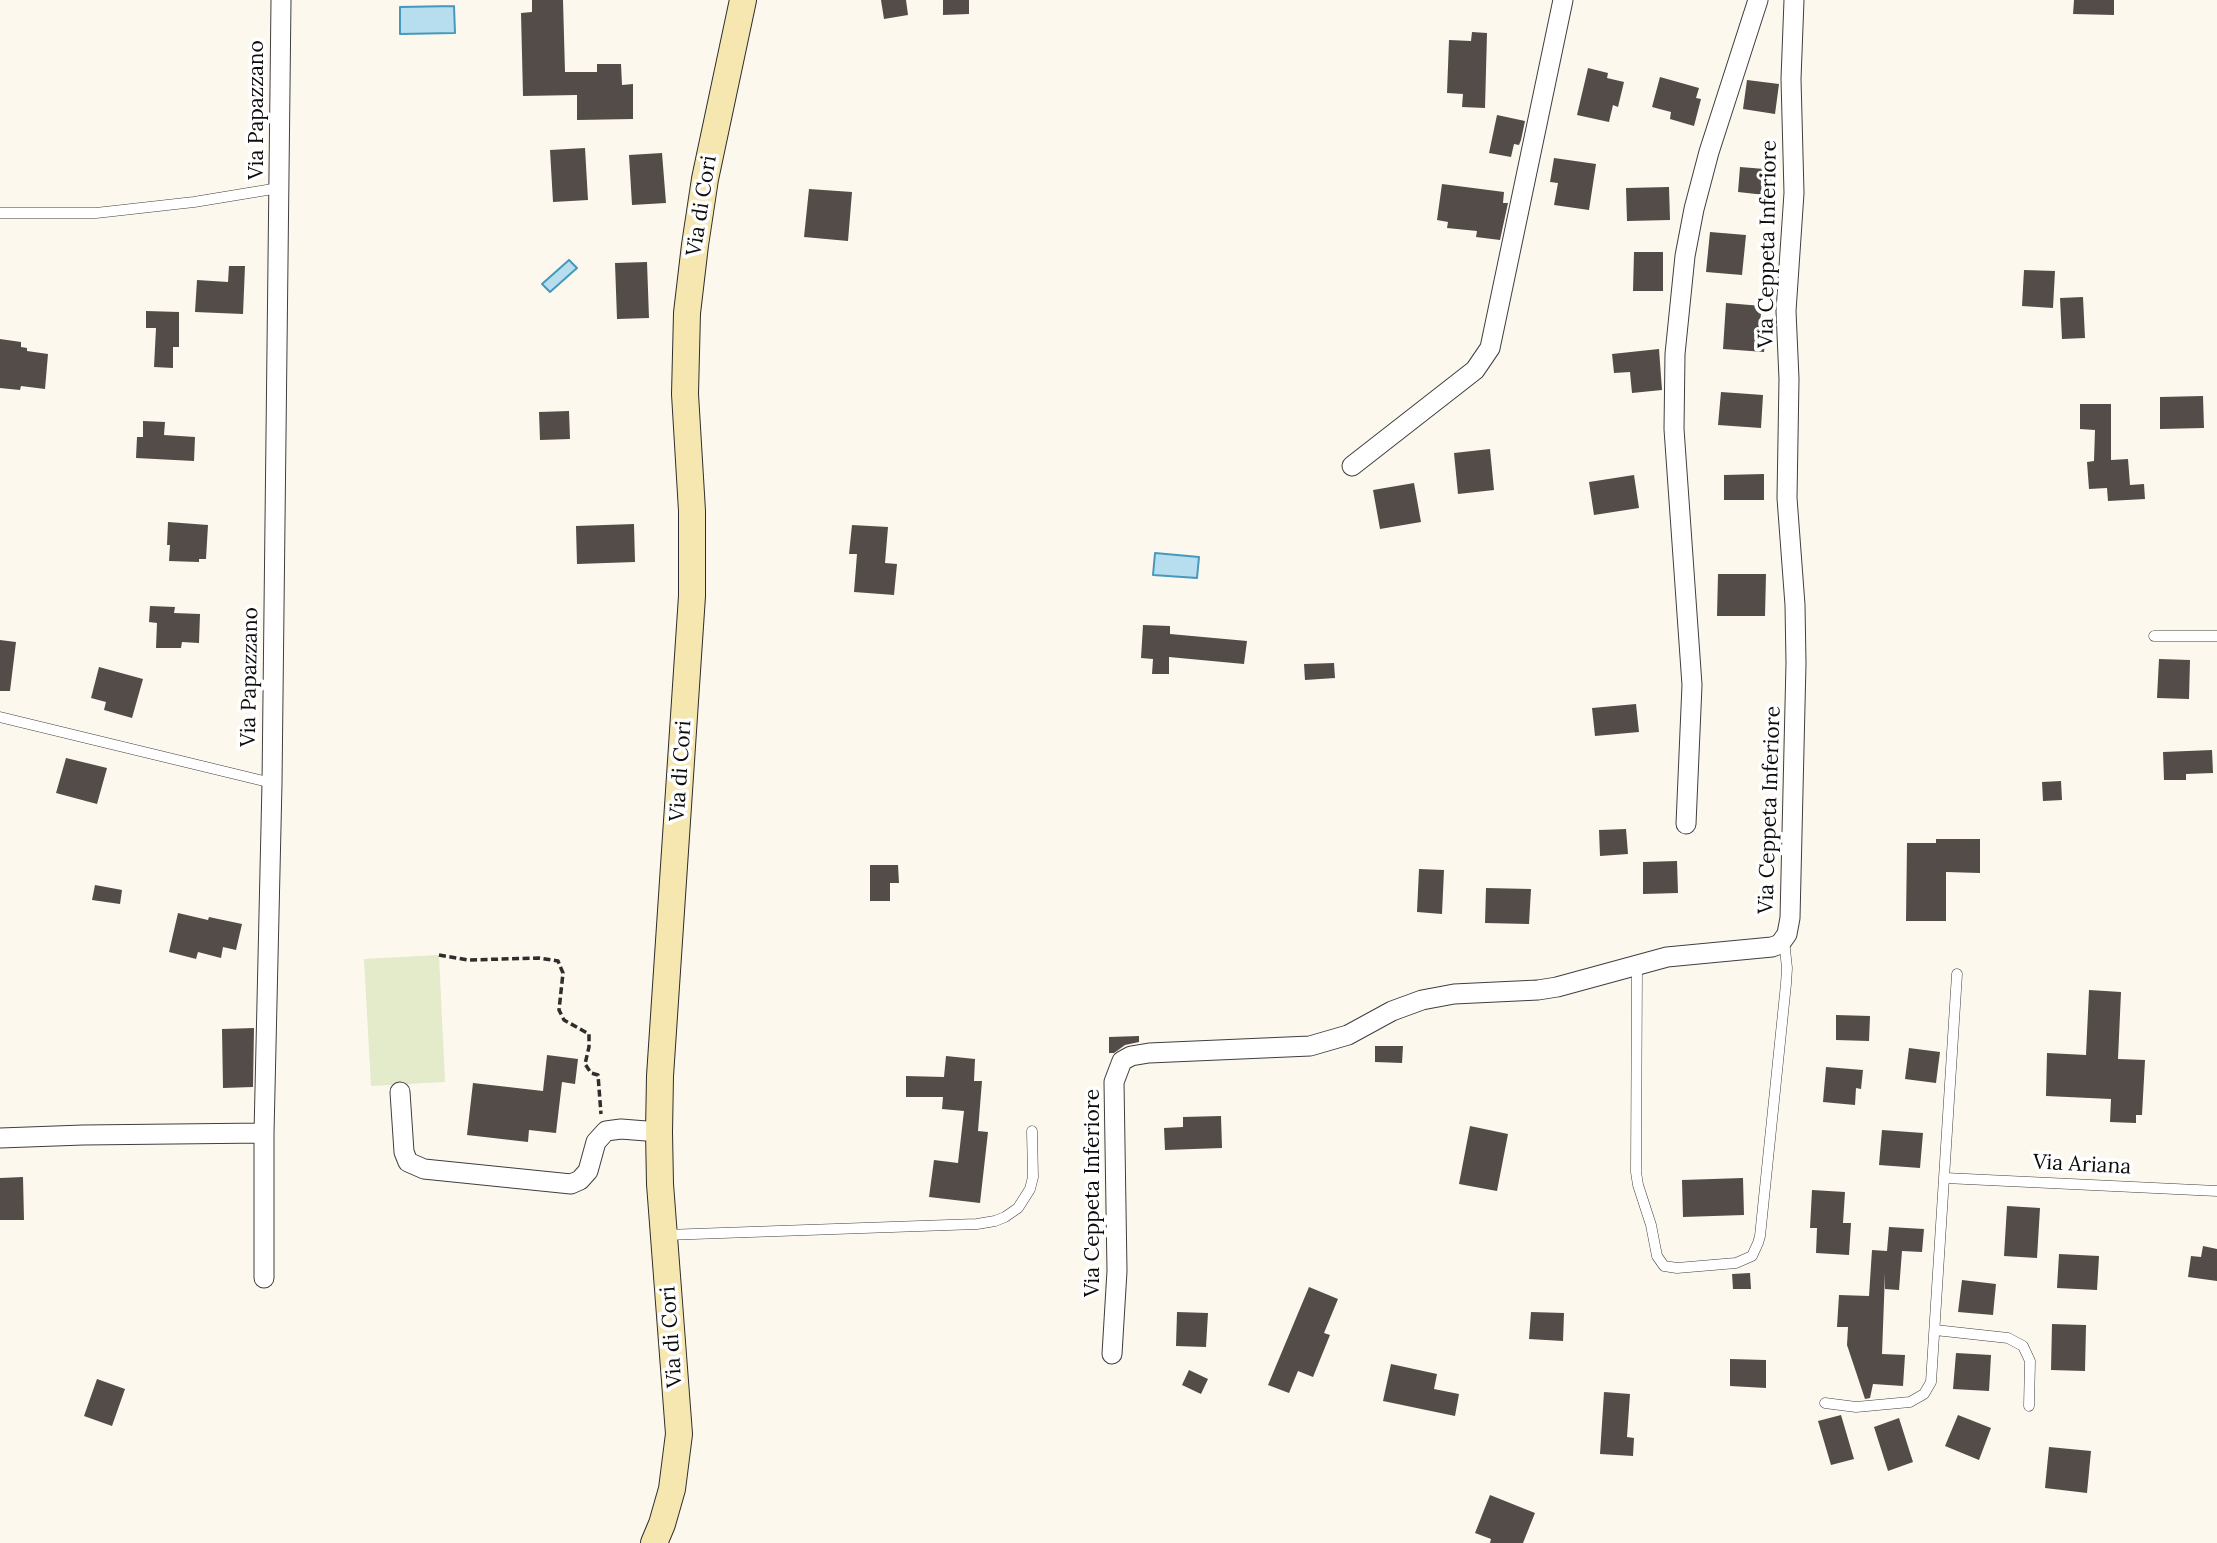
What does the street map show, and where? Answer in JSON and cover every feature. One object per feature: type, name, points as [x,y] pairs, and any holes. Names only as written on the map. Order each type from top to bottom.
[{"type":"main road","name":"Via di Cori","points":[[654,1543],[672,1489],[679,1434],[659,1132],[660,1076],[691,630],[692,511],[685,377],[687,313],[705,178],[743,0]]},
{"type":"street","name":"Via Papazzano","points":[[264,1278],[281,0]]},
{"type":"street","points":[[1352,466],[1475,370],[1490,348],[1563,0]]},
{"type":"street","points":[[1686,824],[1692,685],[1674,429],[1675,354],[1685,256],[1694,209],[1709,152],[1758,0]]},
{"type":"street","name":"Via Ceppeta Inferiore","points":[[1112,1353],[1117,1271],[1114,1082],[1126,1058],[1141,1053],[1310,1046],[1339,1039],[1399,1008],[1422,1000],[1454,994],[1549,989],[1637,964],[1680,955],[1772,947],[1784,939],[1790,918],[1796,663],[1795,605],[1787,498],[1789,379],[1786,311],[1794,193],[1791,59],[1794,0]]},
{"type":"street","points":[[400,1092],[404,1152],[408,1162],[424,1169],[574,1183],[588,1171],[596,1142],[603,1134],[616,1129],[659,1132]]},
{"type":"street","points":[[0,1138],[264,1133]]},
{"type":"lane","points":[[0,213],[96,213],[194,202],[280,188]]},
{"type":"lane","points":[[2154,636],[2217,636]]},
{"type":"lane","points":[[0,717],[272,783]]},
{"type":"lane","points":[[1637,964],[1636,1172],[1657,1256],[1664,1266],[1677,1268],[1736,1263],[1752,1256],[1760,1236],[1786,984],[1784,939]]},
{"type":"lane","points":[[1825,1403],[1875,1406],[1910,1402],[1928,1390],[1931,1382],[1957,974]]},
{"type":"lane","points":[[664,1235],[995,1222],[1018,1208],[1030,1189],[1033,1177],[1032,1131]]},
{"type":"lane","name":"Via Ariana","points":[[1945,1178],[2217,1191]]},
{"type":"lane","points":[[1936,1329],[2008,1338],[2022,1346],[2029,1361],[2029,1406]]},
{"type":"path","points":[[439,955],[468,960],[539,958],[558,961],[564,973],[559,1010],[564,1020],[589,1034],[585,1064],[590,1073],[598,1075],[603,1134]]},
{"type":"green space","points":[[439,955],[445,1082],[371,1086],[364,959]]},
{"type":"water","points":[[454,6],[455,33],[400,34],[400,7]]},
{"type":"water","points":[[569,260],[577,268],[550,292],[542,284]]},
{"type":"water","points":[[1155,553],[1199,557],[1197,578],[1153,575]]},
{"type":"building","points":[[532,0],[563,0],[565,72],[597,72],[597,64],[621,64],[622,85],[633,84],[633,119],[577,120],[577,95],[523,96],[521,13],[532,12]]},
{"type":"building","points":[[881,0],[906,0],[908,15],[884,19]]},
{"type":"building","points":[[943,0],[969,0],[969,14],[943,15]]},
{"type":"building","points":[[2074,0],[2114,0],[2114,15],[2073,14]]},
{"type":"building","points":[[1472,32],[1487,33],[1485,108],[1462,107],[1463,94],[1447,93],[1449,40],[1471,41]]},
{"type":"building","points":[[1588,68],[1608,73],[1607,78],[1624,82],[1618,107],[1613,105],[1609,122],[1577,115]]},
{"type":"building","points":[[1660,77],[1699,88],[1696,98],[1701,99],[1694,126],[1670,119],[1671,112],[1652,107]]},
{"type":"building","points":[[1747,80],[1779,84],[1775,114],[1743,109]]},
{"type":"building","points":[[1497,115],[1525,121],[1521,140],[1519,145],[1514,144],[1511,157],[1489,153]]},
{"type":"building","points":[[585,148],[588,200],[553,202],[550,150]]},
{"type":"building","points":[[662,153],[666,203],[632,205],[629,155]]},
{"type":"building","points":[[1554,158],[1596,164],[1589,210],[1554,205],[1558,183],[1550,182]]},
{"type":"building","points":[[1740,167],[1777,170],[1774,196],[1738,192]]},
{"type":"building","points":[[1442,184],[1504,192],[1503,203],[1508,203],[1500,240],[1476,237],[1477,231],[1447,228],[1448,222],[1437,220]]},
{"type":"building","points":[[1669,187],[1670,220],[1627,221],[1626,188]]},
{"type":"building","points":[[809,189],[852,192],[848,241],[804,237]]},
{"type":"building","points":[[1710,232],[1746,235],[1742,275],[1706,272]]},
{"type":"building","points":[[1634,252],[1663,252],[1663,291],[1633,291]]},
{"type":"building","points":[[647,262],[649,318],[617,319],[615,263]]},
{"type":"building","points":[[229,266],[245,266],[243,314],[195,312],[197,280],[228,282]]},
{"type":"building","points":[[2024,270],[2055,271],[2053,308],[2022,306]]},
{"type":"building","points":[[2083,297],[2085,338],[2062,339],[2060,298]]},
{"type":"building","points":[[1726,303],[1762,306],[1760,322],[1767,323],[1764,352],[1723,349]]},
{"type":"building","points":[[146,311],[179,312],[179,347],[173,347],[173,368],[154,367],[156,328],[146,328]]},
{"type":"building","points":[[0,339],[21,342],[21,347],[27,348],[27,351],[48,354],[45,389],[21,386],[20,390],[0,388]]},
{"type":"building","points":[[1659,349],[1662,390],[1632,393],[1630,372],[1614,373],[1612,354]]},
{"type":"building","points":[[1721,392],[1763,395],[1761,428],[1718,425]]},
{"type":"building","points":[[2203,396],[2204,428],[2160,429],[2160,397]]},
{"type":"building","points":[[2080,404],[2111,404],[2111,460],[2128,459],[2130,485],[2144,484],[2145,499],[2108,501],[2107,488],[2089,489],[2087,462],[2094,461],[2095,430],[2080,429]]},
{"type":"building","points":[[569,411],[570,439],[540,440],[539,412]]},
{"type":"building","points":[[143,421],[165,422],[164,435],[195,437],[194,461],[136,458],[137,437],[143,437]]},
{"type":"building","points":[[1490,449],[1494,490],[1458,494],[1454,453]]},
{"type":"building","points":[[1764,474],[1764,500],[1724,500],[1724,475]]},
{"type":"building","points":[[1634,475],[1639,508],[1594,515],[1589,482]]},
{"type":"building","points":[[1414,483],[1421,522],[1380,529],[1373,490]]},
{"type":"building","points":[[168,522],[208,525],[206,559],[199,559],[199,562],[169,561]]},
{"type":"building","points":[[634,524],[635,562],[577,564],[576,526]]},
{"type":"building","points":[[852,525],[888,527],[885,563],[897,564],[894,595],[854,592],[857,554],[849,554]]},
{"type":"building","points":[[1718,574],[1766,574],[1765,616],[1717,616]]},
{"type":"building","points":[[150,606],[175,607],[174,613],[200,614],[199,643],[182,642],[181,648],[156,648],[157,623],[149,622]]},
{"type":"building","points":[[1143,625],[1170,626],[1170,634],[1247,641],[1244,664],[1169,657],[1169,674],[1152,674],[1153,659],[1141,658]]},
{"type":"building","points":[[0,640],[16,642],[10,691],[0,691]]},
{"type":"building","points":[[2159,659],[2190,660],[2189,699],[2157,698]]},
{"type":"building","points":[[1334,663],[1335,678],[1305,680],[1304,664]]},
{"type":"building","points":[[99,667],[143,679],[132,718],[104,710],[106,702],[91,698]]},
{"type":"building","points":[[1636,704],[1639,732],[1595,736],[1592,708]]},
{"type":"building","points":[[2212,750],[2213,773],[2186,774],[2186,780],[2164,780],[2163,752]]},
{"type":"building","points":[[66,758],[107,768],[97,804],[56,793]]},
{"type":"building","points":[[2061,781],[2062,800],[2043,801],[2042,782]]},
{"type":"building","points":[[1626,829],[1628,854],[1600,856],[1599,830]]},
{"type":"building","points":[[1936,839],[1980,839],[1980,873],[1946,872],[1946,921],[1906,921],[1907,843],[1936,843]]},
{"type":"building","points":[[1677,861],[1678,893],[1643,894],[1643,862]]},
{"type":"building","points":[[870,865],[898,865],[899,883],[890,883],[890,901],[870,901]]},
{"type":"building","points":[[1419,869],[1444,870],[1442,914],[1417,912]]},
{"type":"building","points":[[95,885],[122,890],[120,904],[92,900]]},
{"type":"building","points":[[1486,888],[1531,889],[1529,924],[1485,923]]},
{"type":"building","points":[[178,913],[242,924],[236,950],[223,947],[221,958],[198,952],[196,959],[169,952]]},
{"type":"building","points":[[2089,990],[2121,992],[2118,1059],[2145,1060],[2142,1115],[2136,1115],[2136,1123],[2110,1122],[2111,1099],[2046,1096],[2047,1053],[2086,1055]]},
{"type":"building","points":[[1836,1015],[1870,1016],[1869,1041],[1836,1040]]},
{"type":"building","points":[[254,1028],[253,1087],[223,1088],[222,1029]]},
{"type":"building","points":[[1139,1036],[1139,1042],[1109,1053],[1109,1037]]},
{"type":"building","points":[[1375,1046],[1403,1046],[1402,1063],[1375,1062]]},
{"type":"building","points":[[1909,1048],[1940,1052],[1936,1083],[1905,1079]]},
{"type":"building","points":[[547,1055],[578,1059],[575,1084],[562,1082],[556,1133],[529,1130],[528,1142],[467,1135],[473,1083],[543,1091]]},
{"type":"building","points":[[946,1056],[975,1059],[974,1081],[982,1081],[978,1131],[988,1132],[980,1203],[929,1197],[934,1160],[958,1163],[964,1111],[942,1109],[943,1097],[906,1097],[906,1076],[944,1077]]},
{"type":"building","points":[[1826,1067],[1863,1070],[1861,1089],[1856,1088],[1855,1105],[1823,1102]]},
{"type":"building","points":[[1221,1116],[1222,1148],[1165,1150],[1164,1128],[1183,1127],[1183,1117]]},
{"type":"building","points":[[1470,1126],[1508,1134],[1497,1191],[1459,1184]]},
{"type":"building","points":[[1882,1130],[1923,1133],[1920,1168],[1879,1165]]},
{"type":"building","points":[[23,1177],[24,1220],[0,1220],[0,1178]]},
{"type":"building","points":[[1743,1178],[1744,1215],[1683,1217],[1682,1180]]},
{"type":"building","points":[[1812,1190],[1845,1192],[1843,1223],[1851,1223],[1849,1255],[1816,1253],[1817,1228],[1810,1228]]},
{"type":"building","points":[[2007,1206],[2040,1208],[2037,1258],[2004,1256]]},
{"type":"building","points":[[1889,1227],[1924,1229],[1922,1252],[1902,1251],[1899,1290],[1885,1289],[1885,1273],[1882,1354],[1905,1355],[1903,1386],[1873,1384],[1870,1398],[1865,1399],[1847,1345],[1848,1327],[1837,1327],[1839,1295],[1869,1296],[1872,1250],[1887,1251]]},
{"type":"building","points":[[2203,1246],[2217,1249],[2217,1281],[2188,1277],[2191,1256],[2201,1257]]},
{"type":"building","points":[[2059,1254],[2099,1256],[2097,1290],[2057,1288]]},
{"type":"building","points":[[1750,1273],[1751,1289],[1733,1289],[1732,1274]]},
{"type":"building","points":[[1962,1280],[1996,1284],[1993,1315],[1958,1312]]},
{"type":"building","points":[[1309,1287],[1338,1299],[1324,1333],[1330,1335],[1313,1377],[1298,1371],[1289,1393],[1268,1385]]},
{"type":"building","points":[[1177,1312],[1208,1313],[1206,1347],[1176,1346]]},
{"type":"building","points":[[1531,1312],[1564,1313],[1563,1341],[1529,1339]]},
{"type":"building","points":[[2052,1324],[2086,1325],[2085,1371],[2051,1370]]},
{"type":"building","points":[[1956,1353],[1991,1355],[1989,1391],[1953,1389]]},
{"type":"building","points":[[1730,1359],[1766,1360],[1766,1388],[1730,1386]]},
{"type":"building","points":[[1391,1364],[1437,1374],[1434,1389],[1459,1394],[1455,1416],[1383,1401]]},
{"type":"building","points":[[1189,1370],[1208,1379],[1201,1394],[1182,1385]]},
{"type":"building","points":[[97,1379],[125,1389],[112,1426],[84,1416]]},
{"type":"building","points":[[1604,1392],[1630,1394],[1627,1437],[1634,1438],[1633,1456],[1600,1454]]},
{"type":"building","points":[[1841,1415],[1854,1459],[1831,1465],[1818,1421]]},
{"type":"building","points":[[1958,1415],[1991,1428],[1979,1460],[1945,1446]]},
{"type":"building","points":[[1899,1418],[1913,1462],[1888,1471],[1874,1427]]},
{"type":"building","points":[[2049,1447],[2091,1451],[2087,1493],[2045,1488]]},
{"type":"building","points":[[1490,1495],[1535,1513],[1523,1543],[1490,1543],[1491,1539],[1475,1533]]}]
